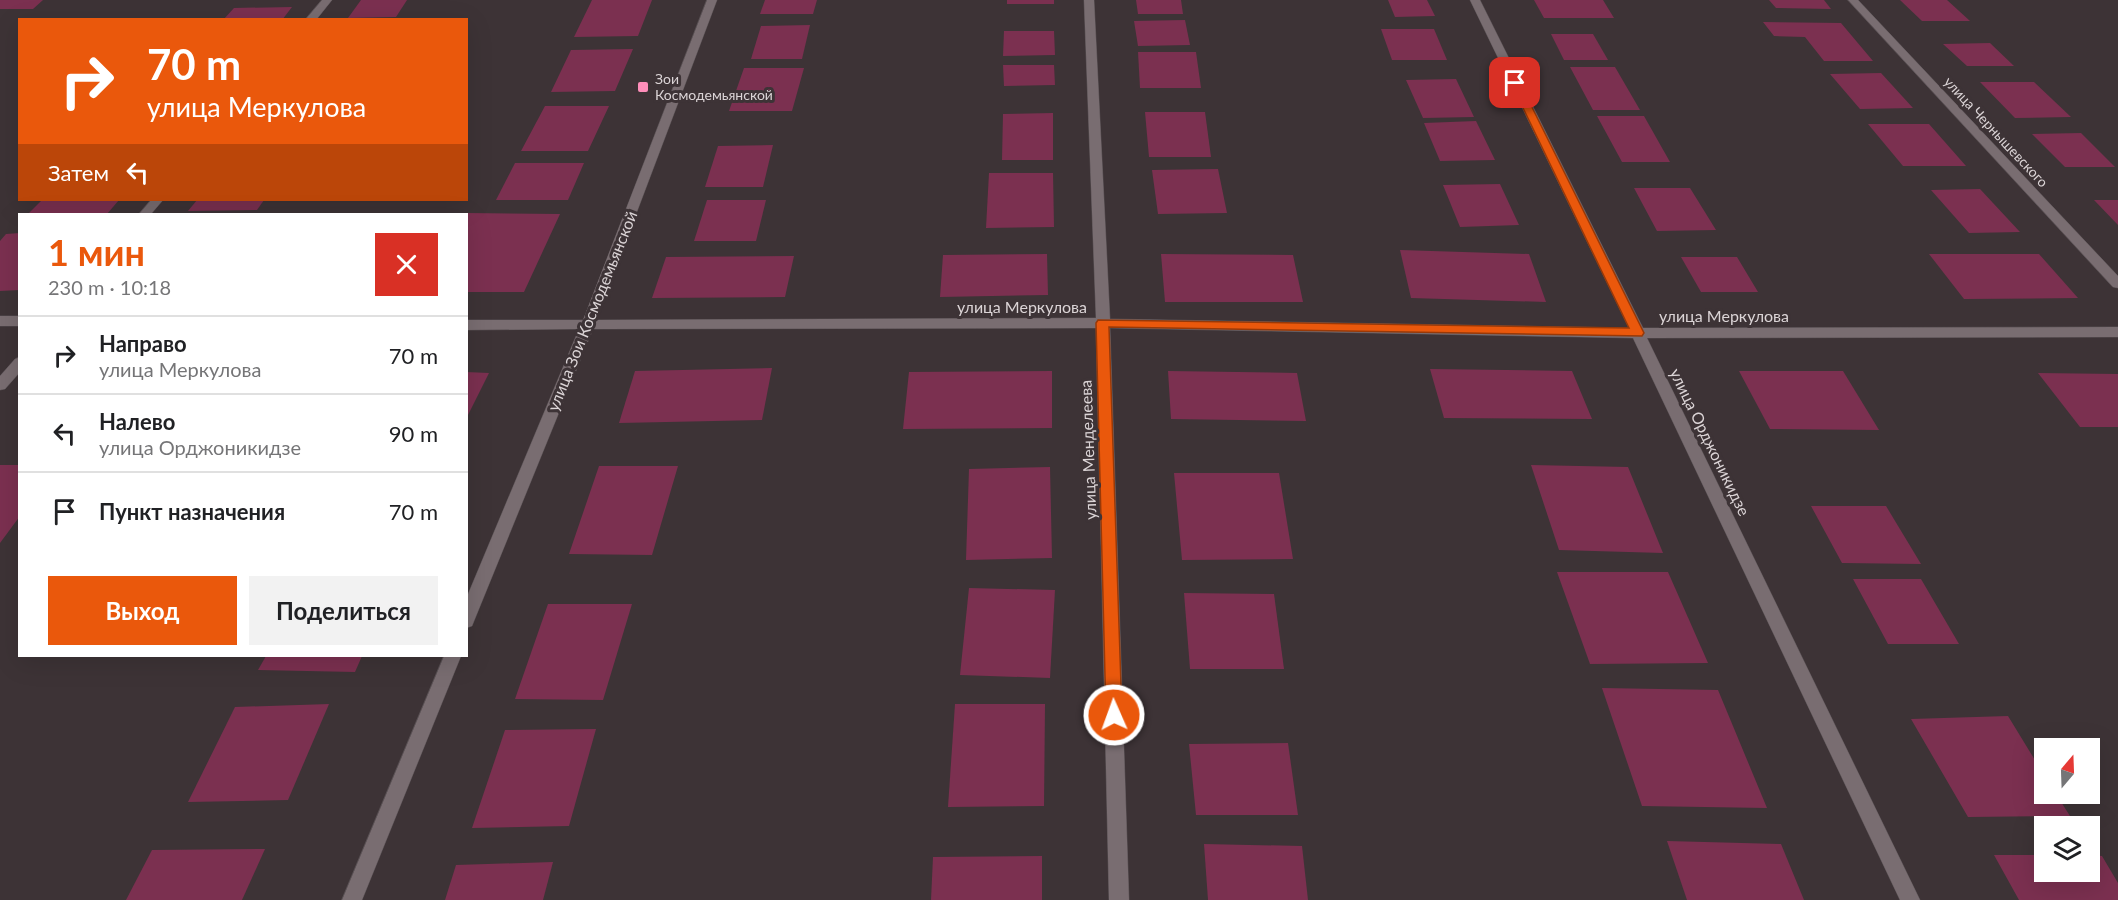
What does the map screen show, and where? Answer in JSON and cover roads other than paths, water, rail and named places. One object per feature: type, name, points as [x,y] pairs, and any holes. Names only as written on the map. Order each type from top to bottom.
[{"type":"street","points":[[312,18],[327,0]]},
{"type":"street","name":"улица Зои Космодемьянской","points":[[468,616],[587,327],[712,0]]},
{"type":"street","name":"улица Менделеева","points":[[1089,0],[1103,323],[1119,900]]},
{"type":"street","name":"улица Орджоникидзе","points":[[1475,0],[1638,333],[1910,900]]},
{"type":"street","name":"улица Чернышевского","points":[[1853,0],[2118,284]]},
{"type":"street","points":[[146,213],[156,201]]},
{"type":"street","points":[[0,321],[18,321]]},
{"type":"street","name":"улица Меркулова","points":[[468,326],[1103,323],[1638,333],[2118,332]]},
{"type":"street","points":[[0,385],[18,364]]},
{"type":"street","points":[[352,900],[452,657]]},
{"type":"place","name":"Зои Космодемьянской","points":[[643,87]]}]
